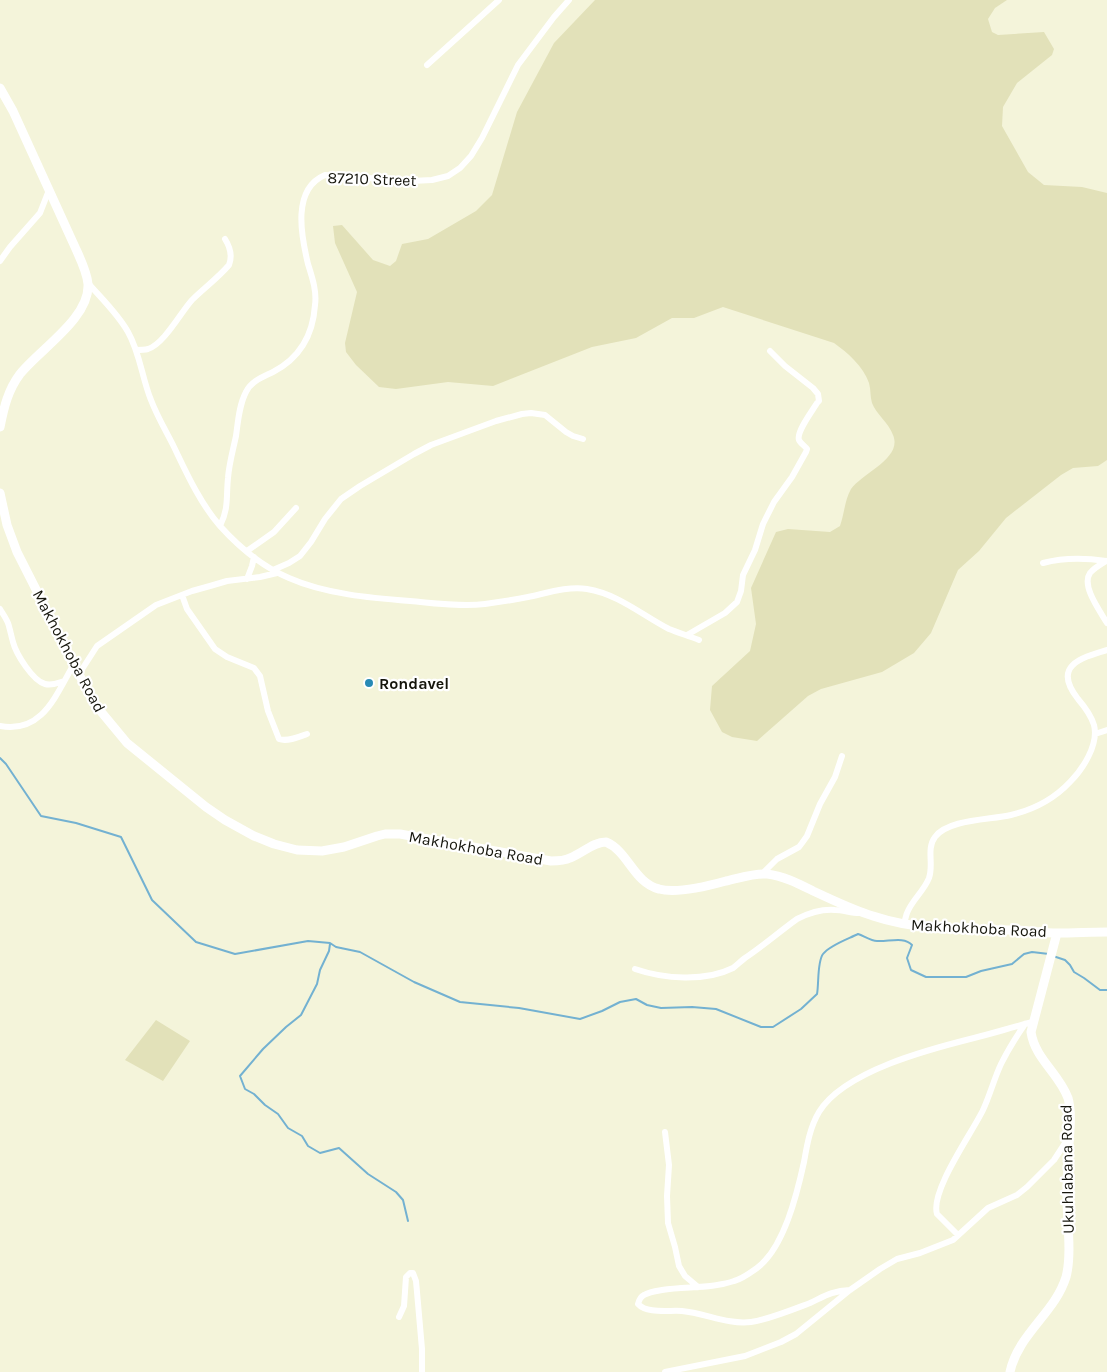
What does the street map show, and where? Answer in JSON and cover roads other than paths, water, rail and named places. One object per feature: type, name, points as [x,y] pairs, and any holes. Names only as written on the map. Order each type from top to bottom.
[{"type":"street","points":[[427,65],[499,0]]},
{"type":"street","name":"87210 Street","points":[[220,526],[226,513],[228,477],[244,394],[251,384],[279,369],[296,355],[305,342],[314,320],[316,298],[302,231],[302,206],[309,187],[314,181],[326,175],[412,181],[432,180],[448,176],[460,168],[471,156],[482,138],[518,65],[548,25],[570,0]]},
{"type":"street","points":[[0,88],[13,111],[49,190],[82,264],[88,284],[124,326],[136,350],[154,407],[199,496],[212,517],[247,552],[292,580],[346,594],[374,598],[473,605],[515,600],[561,590],[588,589],[616,598],[671,629],[699,640]]},
{"type":"street","points":[[0,261],[40,213],[49,190]]},
{"type":"street","points":[[136,350],[150,348],[160,340],[173,326],[190,302],[230,265],[231,252],[225,239]]},
{"type":"street","points":[[0,427],[7,398],[15,381],[21,372],[66,329],[78,314],[86,295],[88,284]]},
{"type":"street","points":[[687,635],[725,614],[737,602],[744,575],[755,550],[763,524],[774,502],[792,477],[807,449],[798,439],[798,436],[818,401],[818,394],[770,352]]},
{"type":"street","points":[[79,674],[97,646],[156,605],[192,591],[227,581],[247,579],[275,571],[300,556],[341,499],[431,445],[496,421],[531,412],[545,415],[566,432],[583,439]]},
{"type":"street","name":"Makhokhoba Road","points":[[0,493],[7,525],[17,552],[88,692],[98,708],[127,743],[206,807],[238,828],[274,844],[297,850],[322,851],[344,847],[386,834],[400,834],[551,862],[570,858],[596,843],[606,842],[616,848],[642,879],[658,889],[689,889],[753,874],[762,874],[781,877],[872,916],[904,924],[961,930],[1015,930],[1057,933],[1107,932]]},
{"type":"street","points":[[247,552],[274,532],[296,508]]},
{"type":"street","points":[[247,579],[254,557]]},
{"type":"street","points":[[1043,563],[1062,559],[1106,561]]},
{"type":"street","points":[[1106,561],[1091,572],[1087,584],[1107,623]]},
{"type":"street","points":[[182,595],[187,609],[215,649],[227,657],[256,670],[260,676],[270,718],[279,739],[287,740],[307,734]]},
{"type":"street","points":[[0,609],[8,623],[17,652],[38,681],[48,685],[64,681]]},
{"type":"street","points":[[904,924],[907,913],[926,886],[930,875],[930,848],[937,835],[954,825],[1026,811],[1055,795],[1080,770],[1091,749],[1094,724],[1083,705],[1069,687],[1068,675],[1071,667],[1079,660],[1091,654],[1107,650]]},
{"type":"street","points":[[0,726],[18,727],[31,723],[48,706],[74,664]]},
{"type":"street","points":[[1094,734],[1107,730]]},
{"type":"street","points":[[762,874],[777,859],[798,847],[807,836],[820,804],[835,777],[842,756]]},
{"type":"street","points":[[635,969],[647,973],[676,977],[703,976],[720,972],[733,968],[797,919],[805,915],[826,910],[842,910],[857,914],[863,912]]},
{"type":"street","name":"Ukuhlabana Road","points":[[1010,1372],[1016,1353],[1056,1296],[1066,1278],[1070,1114],[1067,1097],[1060,1083],[1034,1047],[1029,1023],[1050,963],[1057,933]]},
{"type":"street","points":[[958,1236],[939,1218],[936,1210],[938,1196],[956,1158],[982,1112],[1001,1063],[1029,1023]]},
{"type":"street","points":[[850,1290],[838,1290],[794,1309],[754,1322],[734,1322],[693,1312],[653,1310],[643,1308],[638,1304],[643,1295],[652,1292],[722,1284],[742,1278],[758,1267],[773,1251],[779,1241],[796,1194],[806,1147],[814,1121],[832,1096],[869,1073],[904,1058],[927,1050],[1029,1023]]},
{"type":"street","points":[[665,1132],[669,1165],[668,1223],[679,1266],[682,1272],[698,1287]]},
{"type":"street","points":[[665,1372],[744,1356],[781,1342],[796,1334],[850,1290],[891,1262],[947,1243],[958,1236],[988,1208],[1016,1195],[1027,1187],[1054,1160],[1070,1136]]},
{"type":"street","points":[[399,1317],[404,1306],[406,1277],[410,1273],[416,1282],[422,1349],[422,1372]]},
{"type":"waterway","points":[[0,758],[41,816],[76,823],[121,837],[152,900],[196,942],[235,954],[308,941],[330,943],[336,947],[360,952],[414,982],[460,1002],[519,1008],[580,1019],[620,1002],[636,999],[647,1005],[661,1008],[692,1007],[716,1009],[761,1027],[773,1027],[801,1009],[817,994],[819,968],[823,954],[835,945],[858,934],[875,941],[900,940],[909,942],[912,945],[907,958],[911,970],[926,977],[966,977],[981,971],[1012,964],[1024,954],[1032,952],[1049,954]]},
{"type":"waterway","points":[[330,944],[317,984],[301,1015],[263,1049],[240,1076],[245,1089],[278,1114],[288,1128],[302,1136],[308,1146],[320,1153],[339,1148],[368,1174],[396,1192],[403,1200],[408,1221]]},
{"type":"waterway","points":[[1053,956],[1065,960],[1074,972],[1100,990],[1107,990]]},
{"type":"place","name":"Rondavel","points":[[369,683]]}]
